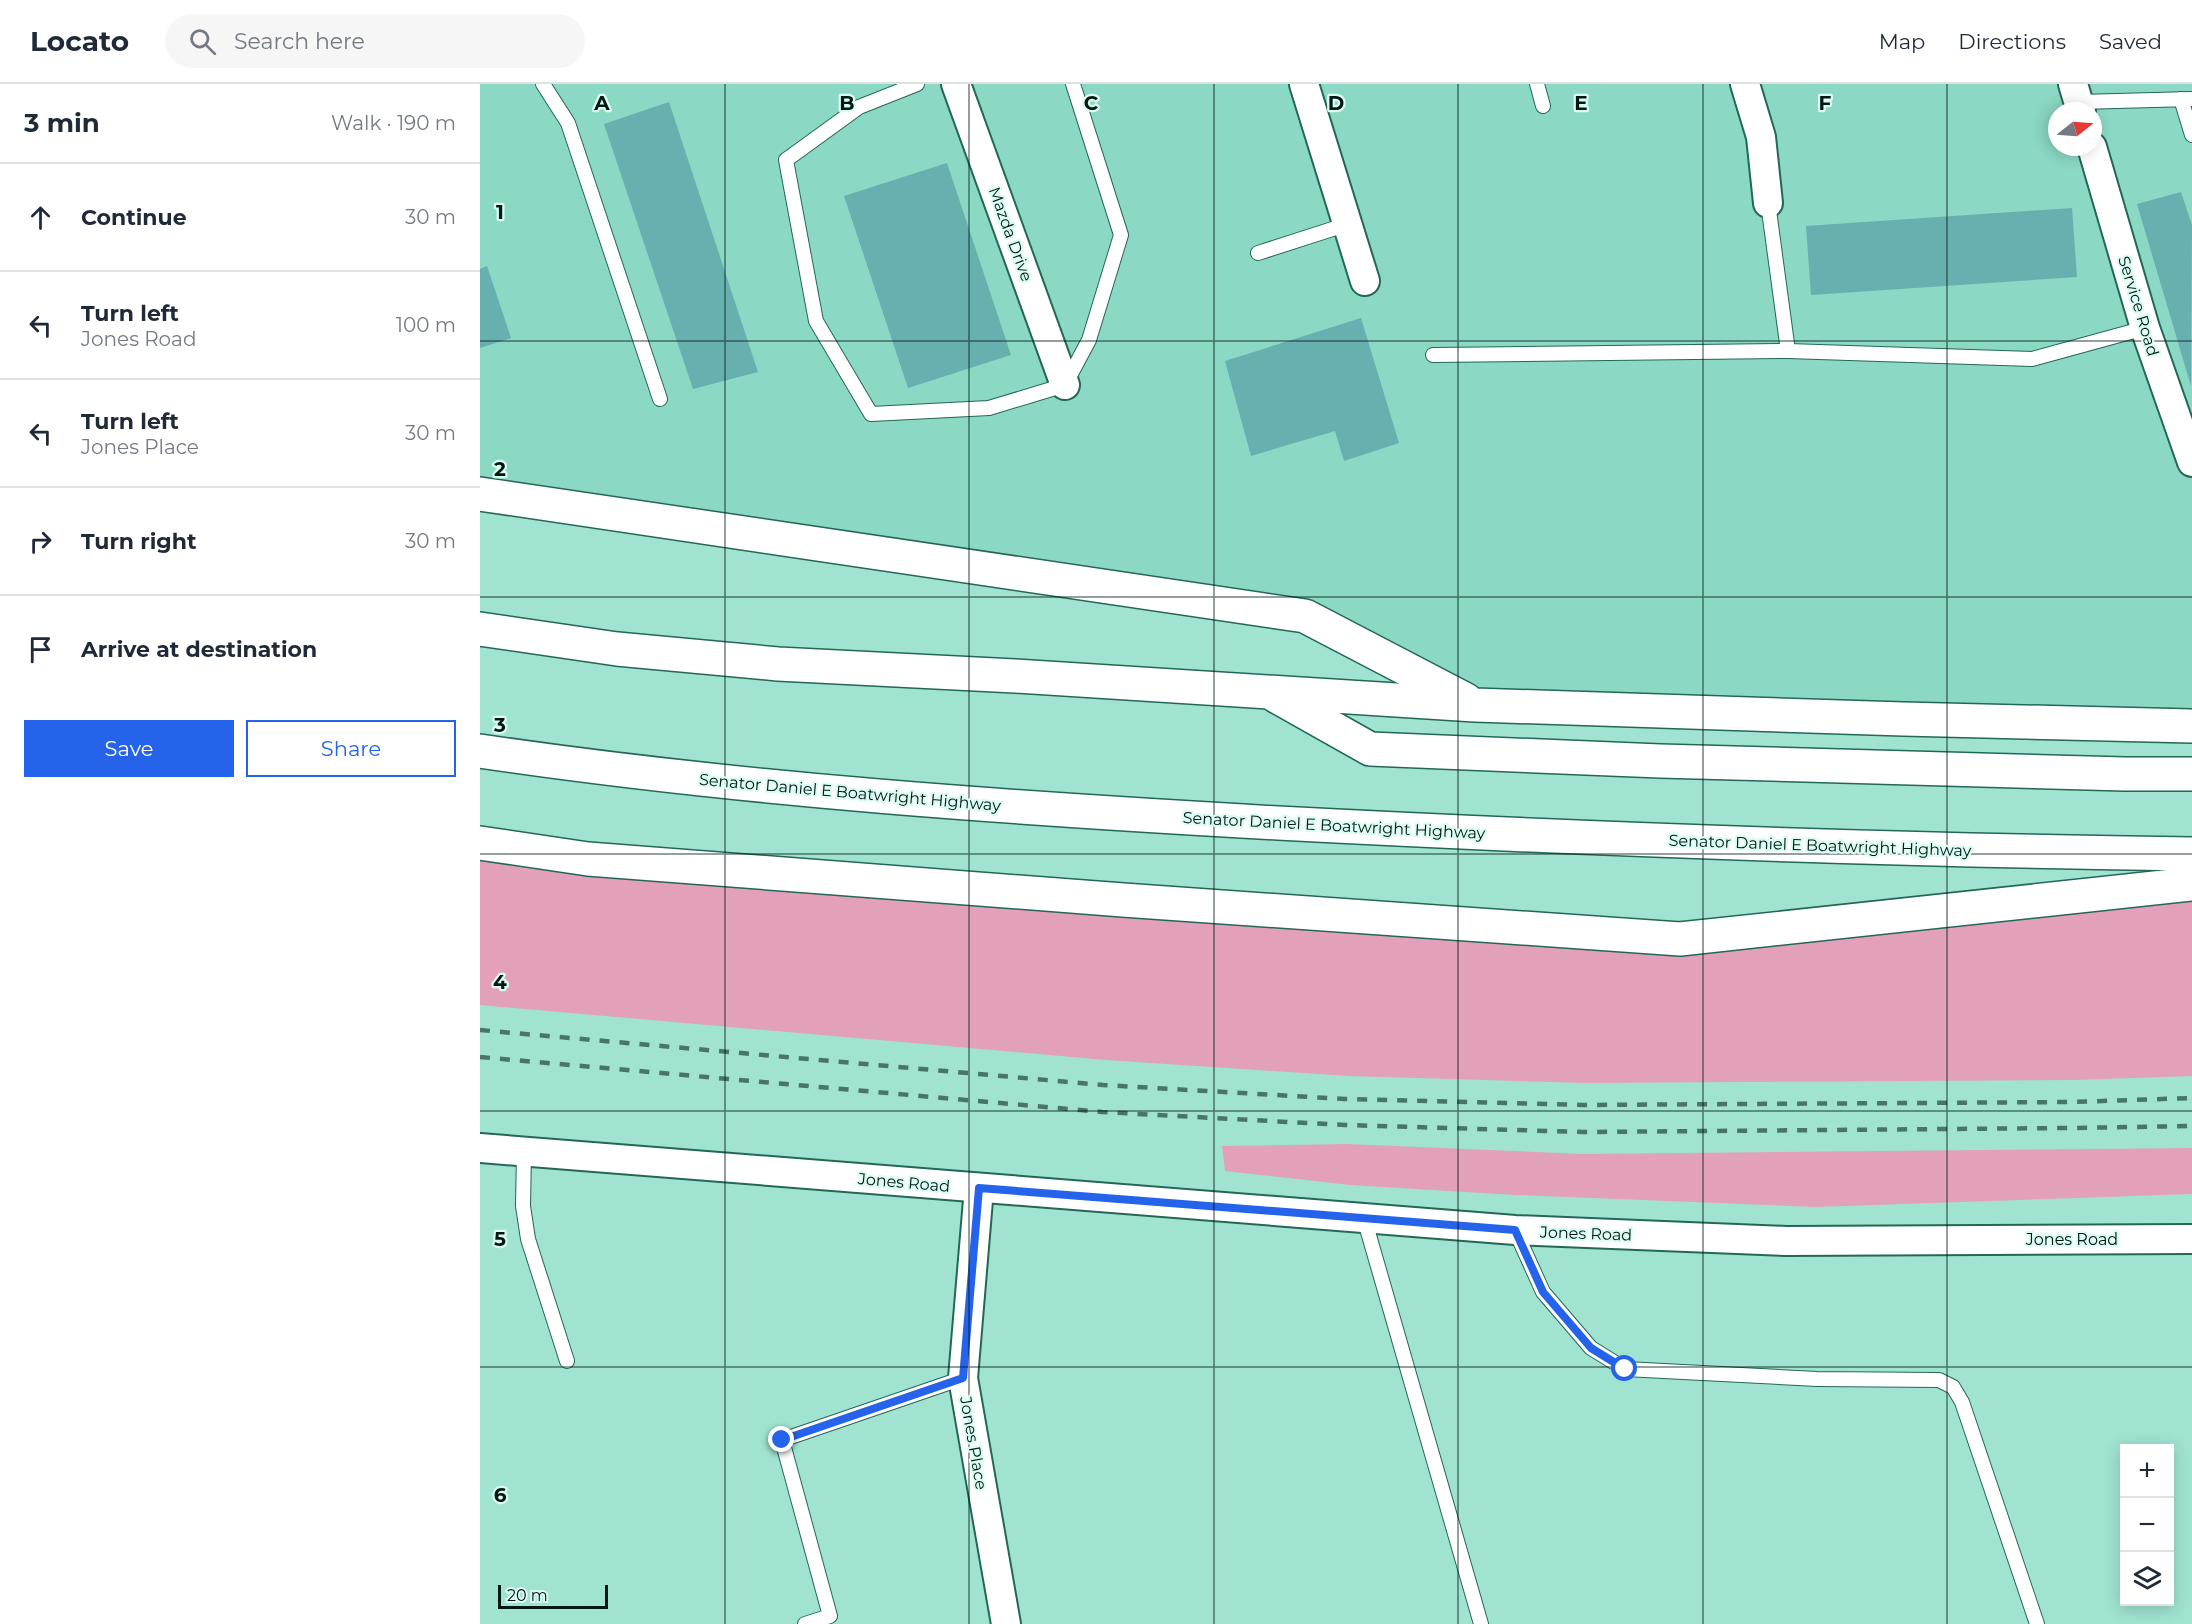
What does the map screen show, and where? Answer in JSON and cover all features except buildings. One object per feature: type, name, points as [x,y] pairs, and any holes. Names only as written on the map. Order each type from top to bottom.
[{"type":"highway","points":[[480,494],[1305,616],[1475,705]]},
{"type":"highway","points":[[480,629],[617,649],[767,663],[1475,705],[2192,726]]},
{"type":"highway","points":[[1270,693],[1370,749],[1660,761],[2192,774]]},
{"type":"highway","name":"Senator Daniel E Boatwright Highway","points":[[480,751],[625,772],[793,789],[1191,818],[1517,835],[1814,846],[2192,854]]},
{"type":"highway","points":[[480,843],[588,859],[1680,939],[2192,884]]},
{"type":"street","name":"Mazda Drive","points":[[956,84],[1065,385]]},
{"type":"street","points":[[1304,84],[1365,281]]},
{"type":"street","points":[[1745,84],[1761,136],[1768,203]]},
{"type":"street","name":"Service Road","points":[[2095,156],[2145,328],[2192,462]]},
{"type":"street","name":"Jones Road","points":[[480,1148],[1515,1230],[1786,1240],[2192,1239]]},
{"type":"street","name":"Jones Place","points":[[979,1188],[963,1378],[1006,1624]]},
{"type":"lane","points":[[543,84],[568,123],[660,399]]},
{"type":"lane","points":[[917,84],[859,107],[786,160],[816,321],[871,414],[989,408],[1065,385],[1089,340],[1121,235],[1073,84]]},
{"type":"lane","points":[[1537,84],[1544,106]]},
{"type":"lane","points":[[2078,99],[2186,99],[2192,135]]},
{"type":"lane","points":[[1768,203],[1788,351]]},
{"type":"lane","points":[[1258,254],[1348,224]]},
{"type":"lane","points":[[1433,355],[1788,351],[2032,359],[2145,328]]},
{"type":"lane","points":[[524,1152],[523,1206],[528,1239],[567,1361]]},
{"type":"lane","points":[[1364,1218],[1481,1624]]},
{"type":"lane","points":[[1515,1230],[1543,1292],[1591,1348],[1625,1369],[1817,1379],[1939,1380],[1953,1387],[1962,1402],[2037,1624]]},
{"type":"lane","points":[[805,1624],[830,1616],[782,1440],[963,1378]]},
{"type":"shaded area","points":[[480,84],[2192,84],[2192,726],[1475,705],[1305,616],[480,494]]},
{"type":"shaded area","points":[[480,843],[1680,939],[2192,884],[2192,1076],[2074,1080],[1586,1083],[1349,1076],[1106,1060],[480,1005]]},
{"type":"shaded area","points":[[1347,1144],[1583,1154],[2192,1148],[2192,1194],[1816,1207],[1515,1195],[1350,1185],[1225,1171],[1222,1146]]},
{"type":"railway","points":[[480,1030],[1103,1085],[1345,1099],[1583,1105],[2071,1102],[2192,1098]]},
{"type":"railway","points":[[480,1057],[1102,1112],[1345,1125],[1583,1132],[2192,1126]]},
{"type":"route","points":[[782,1440],[963,1378],[979,1188],[1515,1230],[1543,1292],[1591,1348],[1625,1369]]}]
